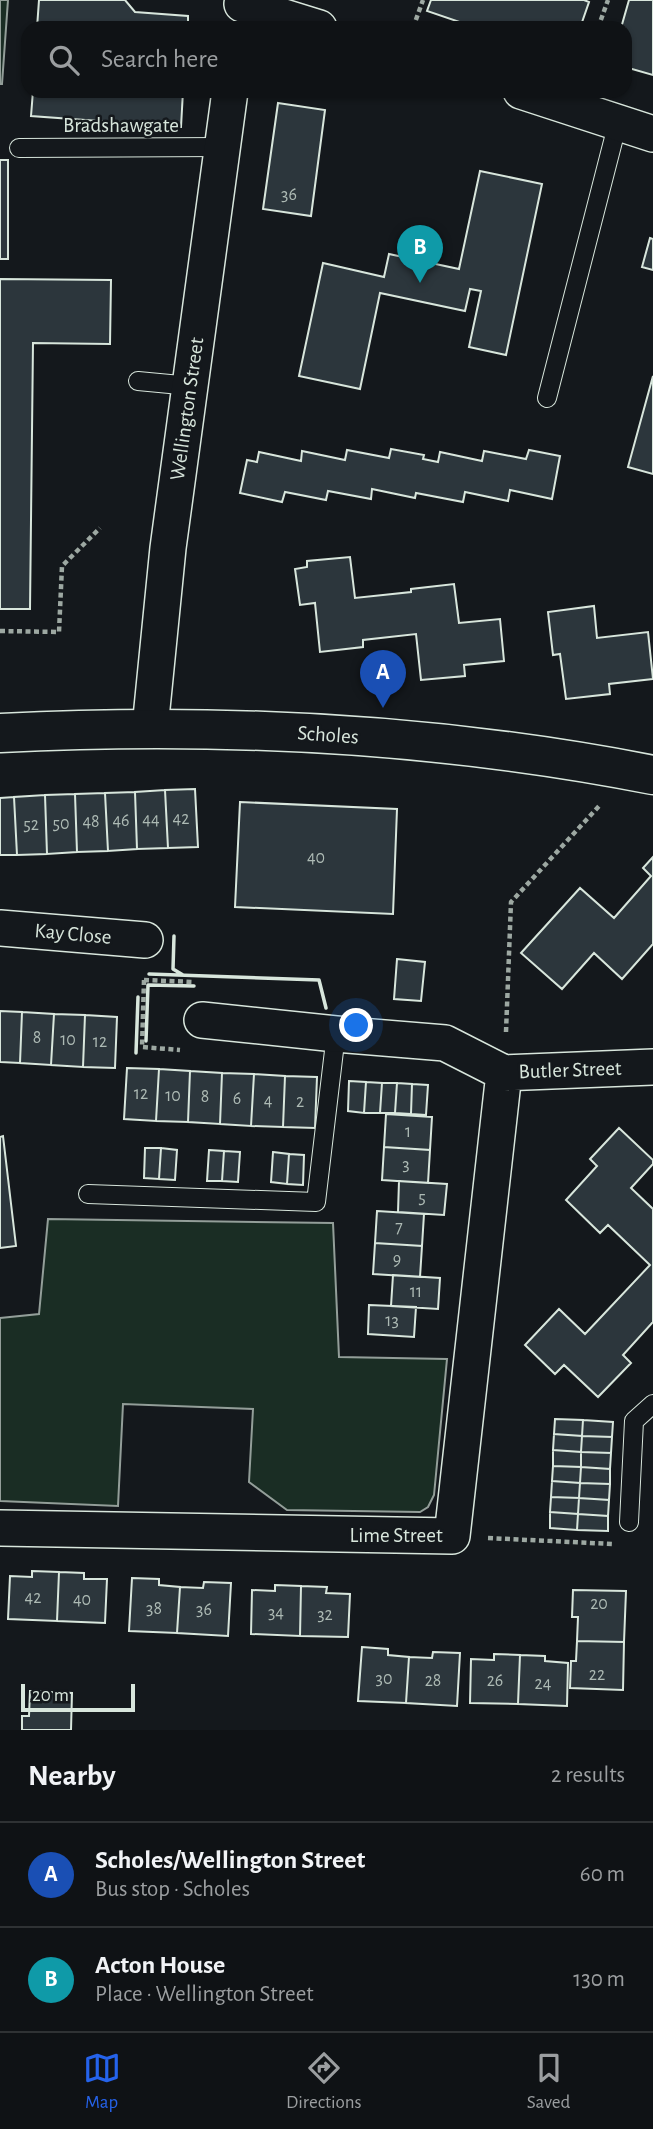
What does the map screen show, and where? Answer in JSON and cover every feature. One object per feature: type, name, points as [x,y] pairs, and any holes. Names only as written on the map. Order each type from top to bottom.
[{"type":"main road","name":"Scholes","points":[[0,733],[150,729],[269,730],[449,744],[642,773]]},
{"type":"street","points":[[241,11],[287,21]]},
{"type":"street","name":"Wellington Street","points":[[150,729],[168,548],[229,98]]},
{"type":"street","points":[[543,98],[653,134]]},
{"type":"street","name":"Kay Close","points":[[0,928],[145,940]]},
{"type":"street","name":"Butler Street","points":[[202,1020],[445,1043],[504,1073],[653,1067]]},
{"type":"street","name":"Lime Street","points":[[0,1528],[452,1536],[504,1073]]},
{"type":"lane","points":[[547,398],[618,122]]},
{"type":"lane","name":"Bradshawgate","points":[[19,148],[222,147]]},
{"type":"lane","points":[[138,381],[191,386]]},
{"type":"lane","points":[[89,1194],[316,1202],[337,1034]]},
{"type":"lane","points":[[629,1522],[634,1421],[653,1404]]},
{"type":"path","points":[[416,21],[423,0]]},
{"type":"path","points":[[600,21],[608,0]]},
{"type":"path","points":[[0,631],[59,632],[62,566],[100,528]]},
{"type":"path","points":[[504,1073],[512,902],[642,773]]},
{"type":"path","points":[[142,1047],[145,940]]},
{"type":"path","points":[[144,980],[205,982],[202,1020]]},
{"type":"path","points":[[452,1536],[613,1544]]},
{"type":"green space","points":[[0,0],[8,0],[2,84],[0,84]]},
{"type":"green space","points":[[48,1219],[333,1223],[339,1357],[447,1359],[434,1495],[428,1507],[420,1512],[287,1510],[249,1482],[253,1409],[123,1404],[118,1506],[0,1501],[0,1318],[39,1314]]},
{"type":"building","points":[[39,0],[125,0],[135,12],[188,16],[188,21],[38,21]]},
{"type":"building","points":[[431,0],[589,2],[582,21],[456,21],[427,11]]},
{"type":"building","points":[[629,0],[653,0],[653,75],[632,69],[632,21],[623,21]]},
{"type":"building","points":[[32,98],[183,98],[181,127],[31,116]]},
{"type":"building","points":[[278,103],[325,110],[311,216],[263,209]]},
{"type":"building","points":[[0,160],[8,160],[8,259],[0,259]]},
{"type":"building","points":[[480,171],[542,184],[506,355],[469,347],[481,291],[470,289],[465,311],[380,293],[360,389],[299,376],[323,263],[384,277],[389,254],[459,269]]},
{"type":"building","points":[[650,238],[653,239],[653,270],[642,267]]},
{"type":"building","points":[[0,279],[111,280],[110,344],[33,343],[30,609],[0,609]]},
{"type":"building","points":[[653,376],[653,474],[628,467]]},
{"type":"building","points":[[391,449],[424,455],[423,459],[438,462],[440,452],[482,461],[484,451],[526,459],[529,450],[560,456],[552,499],[510,490],[508,501],[465,492],[463,502],[416,493],[415,498],[372,489],[371,499],[328,491],[326,500],[285,492],[282,502],[240,493],[247,460],[257,462],[259,452],[301,461],[302,451],[345,460],[347,450],[389,458]]},
{"type":"building","points":[[350,557],[355,598],[454,584],[459,623],[500,619],[504,661],[464,665],[465,676],[421,680],[416,634],[363,640],[363,647],[320,652],[315,603],[300,605],[295,569],[307,567],[307,561]]},
{"type":"building","points":[[594,606],[597,638],[648,632],[653,679],[609,684],[610,694],[566,699],[560,654],[553,655],[548,612]]},
{"type":"building","points":[[195,789],[198,847],[168,848],[165,790]]},
{"type":"building","points":[[165,790],[168,848],[137,849],[135,792]]},
{"type":"building","points":[[135,792],[137,849],[108,851],[105,793]]},
{"type":"building","points":[[105,793],[108,851],[77,852],[75,794]]},
{"type":"building","points":[[75,794],[77,852],[47,854],[45,795]]},
{"type":"building","points":[[45,795],[47,854],[17,855],[14,797]]},
{"type":"building","points":[[14,797],[17,855],[0,855],[0,798]]},
{"type":"building","points":[[240,802],[397,809],[393,914],[235,907]]},
{"type":"building","points":[[653,857],[653,944],[622,979],[594,953],[562,989],[521,953],[580,888],[614,918],[651,876],[643,868]]},
{"type":"building","points":[[397,959],[425,962],[421,1001],[394,999]]},
{"type":"building","points":[[0,1011],[22,1012],[20,1063],[0,1062]]},
{"type":"building","points":[[22,1012],[54,1014],[51,1065],[20,1063]]},
{"type":"building","points":[[54,1014],[85,1015],[83,1067],[51,1065]]},
{"type":"building","points":[[85,1015],[117,1017],[115,1068],[83,1067]]},
{"type":"building","points":[[127,1068],[159,1069],[156,1121],[124,1119]]},
{"type":"building","points":[[159,1069],[190,1071],[188,1122],[156,1121]]},
{"type":"building","points":[[190,1071],[222,1073],[220,1124],[188,1122]]},
{"type":"building","points":[[222,1073],[254,1074],[251,1126],[220,1124]]},
{"type":"building","points":[[254,1074],[285,1076],[283,1127],[251,1126]]},
{"type":"building","points":[[285,1076],[317,1077],[315,1128],[283,1127]]},
{"type":"building","points":[[349,1081],[366,1082],[364,1113],[348,1111]]},
{"type":"building","points":[[366,1082],[382,1083],[380,1113],[364,1113]]},
{"type":"building","points":[[382,1083],[397,1083],[395,1113],[380,1113]]},
{"type":"building","points":[[397,1083],[412,1084],[411,1114],[395,1113]]},
{"type":"building","points":[[412,1084],[428,1085],[426,1115],[411,1114]]},
{"type":"building","points":[[386,1114],[432,1117],[430,1150],[384,1147]]},
{"type":"building","points":[[619,1128],[653,1160],[653,1164],[631,1188],[653,1209],[653,1322],[623,1355],[631,1363],[598,1397],[564,1365],[555,1374],[525,1345],[559,1309],[585,1334],[650,1265],[608,1225],[600,1233],[566,1200],[597,1166],[590,1159]]},
{"type":"building","points":[[3,1136],[16,1246],[0,1248],[0,1137]]},
{"type":"building","points":[[384,1147],[430,1150],[428,1183],[382,1180]]},
{"type":"building","points":[[145,1148],[161,1148],[159,1179],[144,1178]]},
{"type":"building","points":[[161,1148],[177,1150],[175,1180],[159,1179]]},
{"type":"building","points":[[209,1150],[224,1151],[222,1181],[207,1181]]},
{"type":"building","points":[[224,1151],[240,1152],[238,1182],[222,1181]]},
{"type":"building","points":[[273,1152],[289,1154],[287,1184],[271,1182]]},
{"type":"building","points":[[289,1154],[304,1155],[303,1185],[287,1184]]},
{"type":"building","points":[[399,1181],[447,1184],[444,1215],[398,1212]]},
{"type":"building","points":[[377,1211],[424,1214],[422,1246],[375,1243]]},
{"type":"building","points":[[375,1243],[422,1246],[420,1277],[373,1274]]},
{"type":"building","points":[[393,1275],[440,1278],[438,1309],[391,1306]]},
{"type":"building","points":[[369,1305],[416,1307],[414,1337],[368,1334]]},
{"type":"building","points":[[555,1419],[583,1420],[582,1436],[554,1434]]},
{"type":"building","points":[[583,1420],[613,1422],[612,1437],[582,1436]]},
{"type":"building","points":[[554,1434],[582,1436],[581,1452],[553,1450]]},
{"type":"building","points":[[582,1436],[612,1437],[611,1453],[581,1452]]},
{"type":"building","points":[[553,1450],[581,1452],[581,1467],[553,1466]]},
{"type":"building","points":[[581,1452],[611,1453],[610,1469],[581,1467]]},
{"type":"building","points":[[553,1466],[581,1467],[580,1483],[552,1481]]},
{"type":"building","points":[[581,1467],[610,1469],[610,1484],[580,1483]]},
{"type":"building","points":[[552,1481],[580,1483],[579,1498],[551,1497]]},
{"type":"building","points":[[580,1483],[610,1484],[609,1500],[579,1498]]},
{"type":"building","points":[[551,1497],[579,1498],[578,1514],[550,1512]]},
{"type":"building","points":[[579,1498],[609,1500],[608,1516],[578,1514]]},
{"type":"building","points":[[550,1512],[578,1514],[577,1530],[550,1528]]},
{"type":"building","points":[[578,1514],[608,1516],[608,1531],[577,1530]]},
{"type":"building","points":[[32,1571],[59,1572],[57,1621],[8,1619],[10,1576],[32,1577]]},
{"type":"building","points":[[59,1572],[84,1573],[84,1579],[107,1579],[105,1623],[57,1621]]},
{"type":"building","points":[[132,1578],[159,1579],[159,1585],[180,1587],[177,1633],[129,1631]]},
{"type":"building","points":[[204,1582],[231,1583],[228,1636],[177,1633],[180,1587],[203,1588]]},
{"type":"building","points":[[275,1585],[301,1586],[300,1636],[251,1634],[252,1590],[275,1591]]},
{"type":"building","points":[[301,1586],[327,1587],[326,1593],[350,1594],[348,1637],[300,1636]]},
{"type":"building","points":[[573,1590],[626,1591],[624,1642],[577,1641],[578,1617],[572,1617]]},
{"type":"building","points":[[577,1641],[624,1642],[623,1690],[570,1688],[571,1661],[576,1661]]},
{"type":"building","points":[[362,1647],[388,1649],[388,1655],[409,1657],[406,1703],[358,1701]]},
{"type":"building","points":[[433,1652],[460,1653],[457,1706],[406,1703],[409,1657],[432,1658]]},
{"type":"building","points":[[494,1654],[520,1655],[518,1704],[470,1703],[471,1659],[494,1660]]},
{"type":"building","points":[[520,1655],[545,1656],[545,1661],[568,1663],[567,1706],[518,1704]]},
{"type":"building","points":[[30,1691],[72,1693],[71,1730],[22,1730],[22,1716],[29,1716]]},
{"type":"wall","points":[[174,936],[173,969],[183,975]]},
{"type":"wall","points":[[149,974],[319,980],[326,1008]]},
{"type":"wall","points":[[146,1041],[148,985],[194,986]]},
{"type":"wall","points":[[136,1053],[138,997]]},
{"type":"place","name":"Acton House","points":[[420,283]]},
{"type":"place","name":"Scholes/Wellington Street","points":[[383,708]]}]
